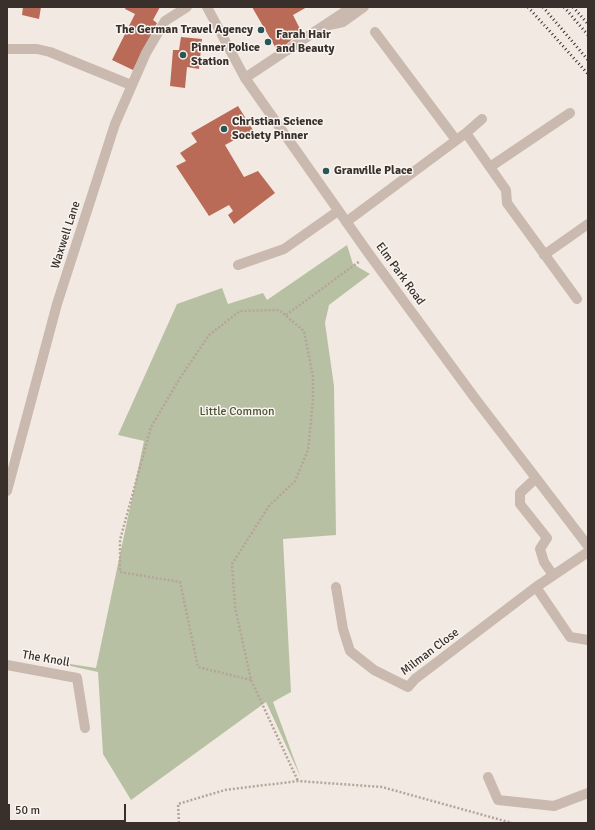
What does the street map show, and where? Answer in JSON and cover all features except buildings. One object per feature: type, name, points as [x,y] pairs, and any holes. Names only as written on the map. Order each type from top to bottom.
[{"type":"street","name":"Waxwell Lane","points":[[7,491],[57,304],[115,124],[146,53],[165,21],[187,7]]},
{"type":"street","name":"Elm Park Road","points":[[207,7],[245,78],[338,211],[474,397],[588,546]]},
{"type":"street","points":[[245,78],[352,7]]},
{"type":"street","points":[[323,26],[343,22],[364,7]]},
{"type":"street","points":[[375,32],[456,140]]},
{"type":"street","points":[[7,49],[37,49],[50,52],[131,85]]},
{"type":"street","points":[[490,167],[570,113]]},
{"type":"street","points":[[346,222],[482,120]]},
{"type":"street","points":[[466,133],[506,190],[507,203],[577,299]]},
{"type":"street","points":[[238,265],[284,249],[338,211]]},
{"type":"street","points":[[544,255],[588,224]]},
{"type":"street","points":[[536,478],[520,493],[520,504],[547,538],[540,549],[544,562],[553,575]]},
{"type":"street","name":"Milman Close","points":[[336,587],[343,629],[350,651],[374,670],[408,687],[415,679],[536,587],[588,552]]},
{"type":"street","points":[[536,587],[570,636],[588,640]]},
{"type":"street","name":"The Knoll","points":[[7,665],[77,678],[85,728]]},
{"type":"street","points":[[488,777],[498,800],[554,806],[588,793]]},
{"type":"path","points":[[286,315],[369,254]]},
{"type":"path","points":[[251,680],[198,668],[180,582],[120,572],[120,540],[151,428],[180,378],[209,335],[240,311],[279,310],[304,331],[313,377],[313,400],[308,450],[295,481],[269,506],[232,564],[235,607],[251,680],[298,781]]},
{"type":"path","points":[[179,823],[178,804],[225,790],[298,781],[382,786],[512,823]]},
{"type":"green space","name":"Little Common","points":[[347,245],[353,264],[370,274],[329,305],[325,323],[334,386],[336,535],[283,539],[291,692],[273,702],[301,778],[266,702],[131,800],[103,754],[98,672],[38,659],[96,668],[144,441],[118,435],[177,304],[222,288],[228,304],[263,293],[267,300]]},
{"type":"railway","points":[[528,7],[588,74]]},
{"type":"railway","points":[[543,7],[588,60]]},
{"type":"railway","points":[[564,7],[588,35]]},
{"type":"railway","points":[[573,7],[588,24]]},
{"type":"place","name":"The German Travel Agency","points":[[261,30]]},
{"type":"place","name":"Farah Hair and Beauty","points":[[268,42]]},
{"type":"place","name":"Pinner Police Station","points":[[183,55]]},
{"type":"place","name":"Christian Science Society Pinner","points":[[224,129]]},
{"type":"place","name":"Granville Place","points":[[326,171]]}]
